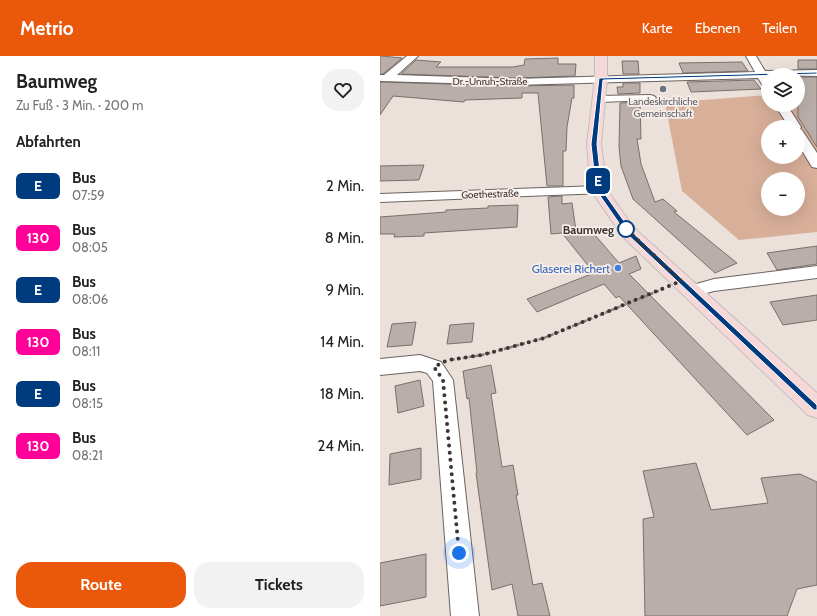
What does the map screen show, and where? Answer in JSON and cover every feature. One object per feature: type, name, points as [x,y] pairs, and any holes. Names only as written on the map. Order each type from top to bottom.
[{"type":"main road","points":[[601,56],[601,79],[594,144],[599,190],[628,232],[817,408]]},
{"type":"street","points":[[383,78],[413,56]]},
{"type":"street","points":[[750,56],[761,74]]},
{"type":"street","name":"Dr.-Unruh-Straße","points":[[805,73],[817,73]]},
{"type":"street","name":"Dr.-Unruh-Straße","points":[[383,78],[445,82],[761,74]]},
{"type":"street","points":[[599,99],[650,98]]},
{"type":"street","points":[[805,144],[817,164]]},
{"type":"street","name":"Goethestraße","points":[[380,198],[599,190]]},
{"type":"street","points":[[686,286],[714,285],[817,272]]},
{"type":"street","points":[[380,367],[420,363],[434,367],[443,380],[465,616]]},
{"type":"path","points":[[434,367],[448,360],[482,355],[544,338],[686,286]]},
{"type":"shaded area","points":[[817,93],[817,232],[739,240],[682,191],[665,103],[761,96],[761,112],[805,112],[805,101]]},
{"type":"building","points":[[380,56],[402,58],[383,74],[380,74]]},
{"type":"building","points":[[558,58],[558,64],[576,64],[575,76],[515,78],[401,74],[416,60],[441,62],[436,67],[513,67],[524,65],[525,59]]},
{"type":"building","points":[[798,60],[817,60],[817,69],[798,68]]},
{"type":"building","points":[[622,61],[638,61],[639,74],[623,74]]},
{"type":"building","points":[[742,62],[748,71],[683,73],[679,63]]},
{"type":"building","points":[[805,77],[817,77],[817,147],[805,128],[805,120],[800,120],[798,112],[805,112]]},
{"type":"building","points":[[754,80],[761,89],[691,92],[687,82]]},
{"type":"building","points":[[380,82],[515,86],[574,85],[574,98],[572,98],[567,127],[566,151],[563,151],[563,186],[547,186],[538,93],[522,93],[522,98],[465,100],[464,102],[393,96],[380,115]]},
{"type":"building","points":[[623,83],[640,83],[640,93],[618,94],[617,87],[623,87]]},
{"type":"building","points":[[640,102],[641,139],[637,139],[641,164],[655,202],[663,199],[677,211],[674,212],[737,263],[715,273],[633,199],[621,166],[619,147],[620,103]]},
{"type":"building","points":[[424,165],[419,180],[380,181],[380,166]]},
{"type":"building","points":[[562,196],[562,204],[572,203],[576,231],[588,227],[619,263],[636,256],[641,269],[629,274],[774,420],[747,435],[619,296],[616,298],[604,284],[537,312],[527,299],[594,273],[562,233],[551,234],[548,197]]},
{"type":"building","points":[[518,205],[517,227],[424,233],[424,236],[394,237],[395,234],[380,234],[380,217],[446,212],[446,210],[488,208],[488,206]]},
{"type":"building","points":[[817,246],[817,264],[777,270],[767,253]]},
{"type":"building","points":[[817,295],[817,320],[783,325],[770,302]]},
{"type":"building","points":[[416,322],[412,345],[387,347],[392,324]]},
{"type":"building","points":[[474,323],[472,342],[447,344],[450,325]]},
{"type":"building","points":[[491,365],[496,393],[491,394],[502,467],[513,465],[518,495],[516,495],[533,585],[542,583],[550,616],[518,616],[512,584],[492,590],[476,473],[469,398],[467,399],[463,371]]},
{"type":"building","points":[[420,380],[424,406],[398,413],[395,386]]},
{"type":"building","points":[[421,448],[421,479],[389,485],[390,454]]},
{"type":"building","points":[[696,463],[711,510],[768,503],[761,478],[800,474],[817,482],[817,585],[797,589],[787,616],[645,616],[643,519],[654,517],[643,471]]},
{"type":"building","points":[[426,554],[426,597],[380,606],[380,563]]},
{"type":"bus line","name":"E","points":[[817,73],[601,79],[594,144],[599,190],[628,232],[817,408]]},
{"type":"place","name":"Landeskirchliche Gemeinschaft","points":[[663,89]]},
{"type":"place","name":"Baumweg","points":[[626,229]]},
{"type":"place","name":"Glaserei Richert","points":[[618,268]]},
{"type":"route","points":[[459,553],[443,380],[434,367],[448,360],[482,355],[544,338],[681,281],[626,229]]}]
